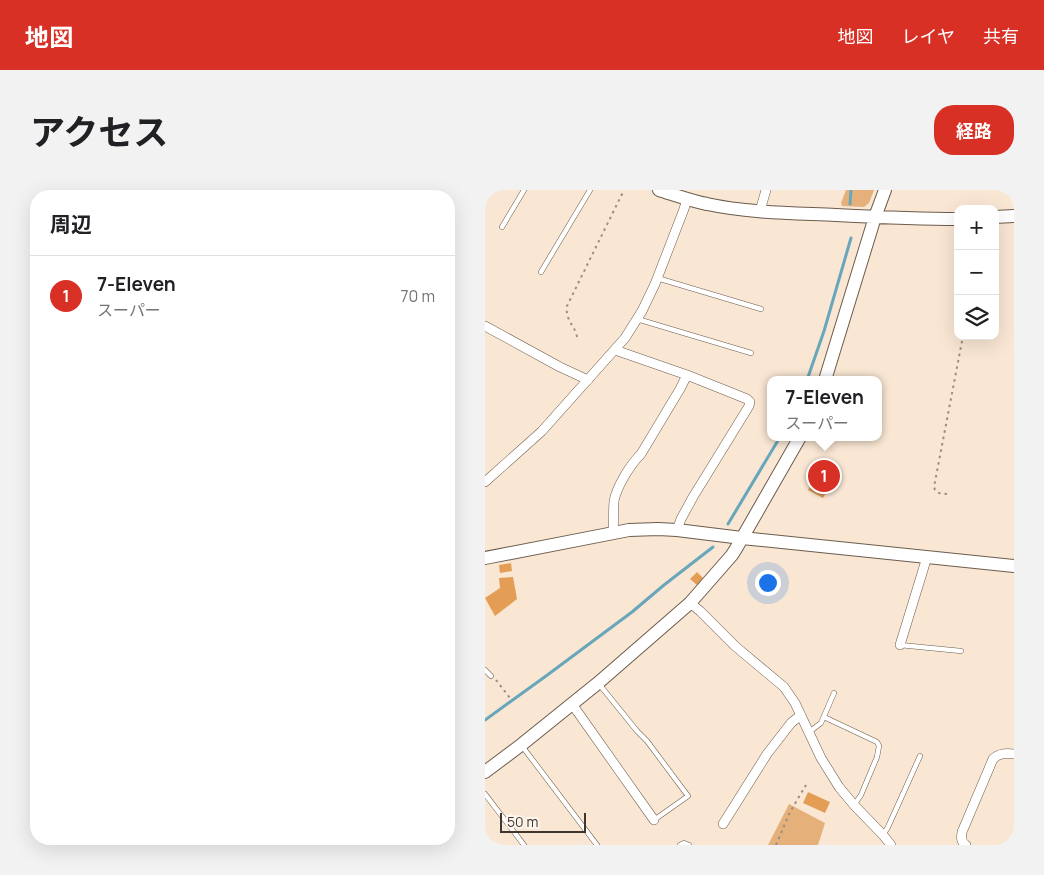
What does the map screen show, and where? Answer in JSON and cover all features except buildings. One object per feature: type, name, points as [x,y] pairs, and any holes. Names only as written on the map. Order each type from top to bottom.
[{"type":"street","points":[[659,190],[687,199],[723,207],[760,211],[954,219]]},
{"type":"street","points":[[760,211],[766,190]]},
{"type":"street","points":[[826,376],[885,190]]},
{"type":"street","points":[[485,482],[542,431],[625,338],[642,311],[657,278],[687,199]]},
{"type":"street","points":[[999,218],[1014,216]]},
{"type":"street","points":[[485,326],[588,380]]},
{"type":"street","points":[[615,350],[687,375],[747,399],[750,402],[693,497],[677,530]]},
{"type":"street","points":[[613,533],[614,504],[617,491],[632,463],[641,454],[687,375]]},
{"type":"street","points":[[485,772],[598,683],[690,603],[732,555],[798,441]]},
{"type":"street","points":[[485,558],[613,533],[644,529],[677,530],[1014,566]]},
{"type":"street","points":[[899,645],[927,557]]},
{"type":"street","points":[[690,603],[735,646],[779,682],[789,694],[828,770],[839,787],[891,845]]},
{"type":"street","points":[[572,704],[653,820]]},
{"type":"street","points":[[723,824],[767,754],[791,723],[801,715]]},
{"type":"street","points":[[966,845],[962,842],[962,832],[993,759],[996,755],[1014,754]]},
{"type":"lane","points":[[502,227],[524,190]]},
{"type":"lane","points":[[541,272],[590,190]]},
{"type":"lane","points":[[657,278],[761,309]]},
{"type":"lane","points":[[637,319],[751,353]]},
{"type":"lane","points":[[899,645],[961,651]]},
{"type":"lane","points":[[485,670],[491,676]]},
{"type":"lane","points":[[598,683],[647,741],[688,796],[653,820]]},
{"type":"lane","points":[[809,732],[821,723],[834,692]]},
{"type":"lane","points":[[824,717],[877,742],[879,746],[877,757],[861,795],[854,805]]},
{"type":"lane","points":[[521,745],[597,845]]},
{"type":"lane","points":[[883,835],[920,756]]},
{"type":"lane","points":[[485,794],[524,845]]},
{"type":"lane","points":[[680,845],[689,845]]},
{"type":"path","points":[[577,337],[567,317],[567,306],[624,190]]},
{"type":"path","points":[[947,494],[939,493],[934,487],[962,340]]},
{"type":"path","points":[[491,676],[510,698]]},
{"type":"path","points":[[776,845],[790,812],[807,785]]},
{"type":"shaded area","points":[[846,190],[874,190],[869,203],[864,207],[842,206],[841,203]]},
{"type":"shaded area","points":[[789,804],[825,823],[818,845],[768,845]]},
{"type":"waterway","points":[[850,204],[851,190]]},
{"type":"waterway","points":[[808,376],[824,331],[851,238]]},
{"type":"waterway","points":[[728,524],[778,441]]},
{"type":"waterway","points":[[485,720],[632,612],[713,547]]},
{"type":"place","name":"7-Eleven","points":[[824,476]]}]
